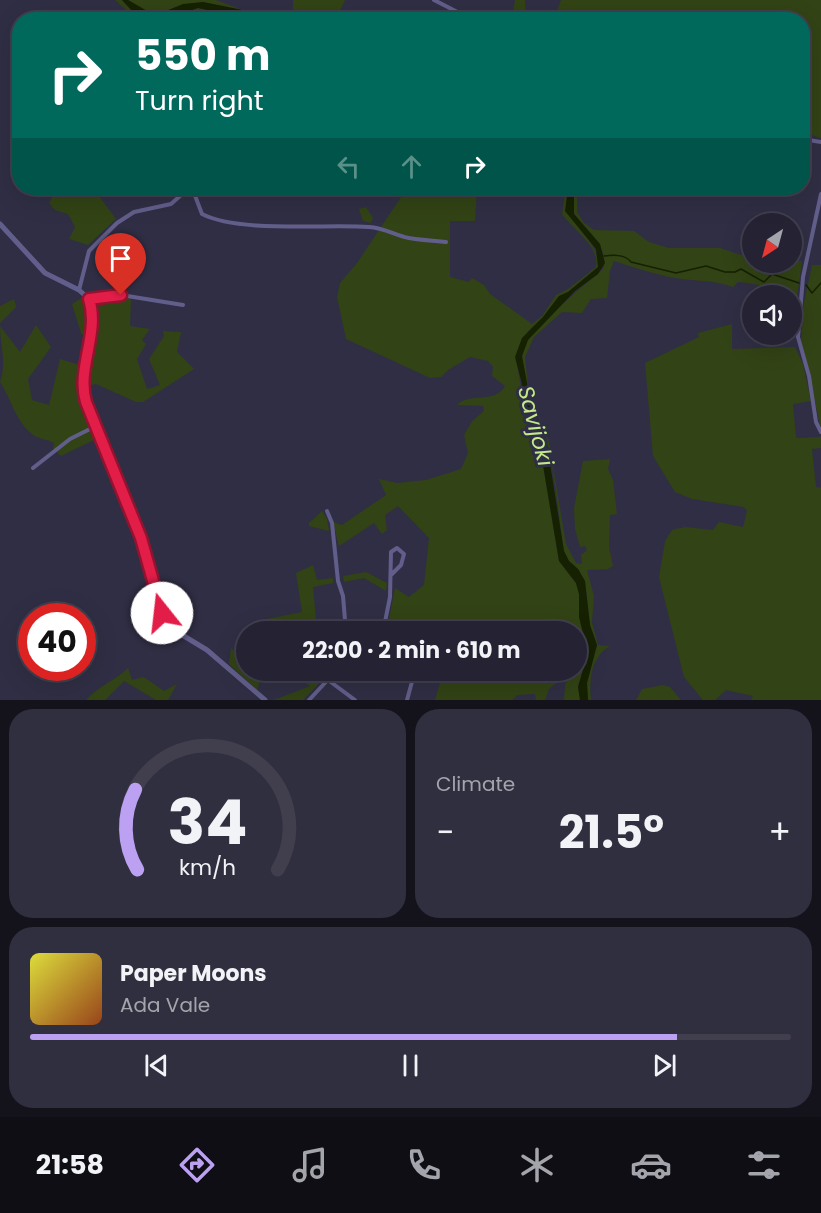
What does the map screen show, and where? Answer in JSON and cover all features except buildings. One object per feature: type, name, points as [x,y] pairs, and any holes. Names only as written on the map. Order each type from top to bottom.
[{"type":"street","points":[[434,0],[457,12]]},
{"type":"street","points":[[821,194],[803,277],[798,336],[809,376],[816,422],[821,432]]},
{"type":"street","points":[[79,290],[89,251],[117,223],[134,212],[171,204],[181,195]]},
{"type":"street","points":[[195,195],[202,214],[218,220],[309,227],[368,227],[388,230],[411,238],[446,242]]},
{"type":"street","points":[[0,224],[45,273],[79,290],[89,299],[91,324],[83,387],[96,426],[141,538],[166,619],[174,630],[214,656],[265,700]]},
{"type":"street","points":[[89,299],[121,295],[183,305]]},
{"type":"street","points":[[33,468],[63,444],[96,426]]},
{"type":"street","points":[[327,511],[332,523],[345,621]]},
{"type":"street","points":[[385,621],[392,574],[392,552],[397,548],[404,554],[403,560],[392,574]]},
{"type":"street","points":[[309,700],[327,681]]},
{"type":"street","points":[[329,681],[356,700]]},
{"type":"street","points":[[407,700],[412,681]]},
{"type":"shaded area","points":[[115,0],[122,0],[133,12],[129,12]]},
{"type":"shaded area","points":[[128,0],[216,0],[240,9],[258,12],[252,12],[203,2],[158,12],[138,7]]},
{"type":"shaded area","points":[[293,0],[345,0],[339,12],[293,12]]},
{"type":"shaded area","points":[[515,0],[525,0],[526,12],[513,12]]},
{"type":"shaded area","points":[[561,0],[821,0],[821,138],[810,134],[810,12],[557,12]]},
{"type":"shaded area","points":[[198,8],[216,12],[187,12]]},
{"type":"shaded area","points":[[53,195],[98,195],[116,219],[88,245],[69,239],[75,227],[68,214],[55,210],[49,203]]},
{"type":"shaded area","points":[[402,195],[477,195],[475,221],[450,221],[450,277],[469,282],[472,278],[532,324],[542,316],[556,295],[568,289],[596,267],[596,259],[590,245],[562,214],[565,195],[568,195],[570,212],[594,249],[598,258],[598,267],[568,292],[559,296],[543,317],[527,332],[516,359],[525,410],[539,441],[559,561],[576,583],[579,594],[580,621],[401,621],[389,619],[395,588],[409,597],[424,585],[429,538],[398,506],[385,515],[387,530],[382,534],[374,523],[339,546],[333,522],[342,525],[386,495],[379,479],[397,483],[426,480],[461,469],[468,453],[464,435],[472,421],[484,411],[483,406],[457,405],[468,399],[495,395],[505,386],[492,376],[493,367],[488,361],[470,357],[441,377],[430,378],[346,339],[337,297],[340,283],[357,263]]},
{"type":"shaded area","points":[[574,195],[577,195],[577,212],[584,223],[594,230],[634,231],[649,242],[669,248],[720,248],[742,254],[742,273],[800,273],[799,285],[756,285],[738,282],[733,287],[714,282],[673,278],[614,261],[610,271],[607,298],[591,299],[582,313],[562,312],[534,337],[525,357],[528,386],[549,442],[566,544],[576,563],[582,564],[581,555],[587,550],[585,546],[580,547],[575,529],[574,508],[583,461],[610,459],[608,469],[613,480],[617,514],[610,515],[609,547],[613,566],[608,569],[587,570],[594,596],[592,622],[598,645],[610,646],[595,663],[590,685],[591,700],[588,699],[587,683],[597,645],[590,625],[585,581],[564,551],[549,452],[523,374],[522,355],[525,346],[538,328],[603,269],[603,253],[574,213]]},
{"type":"shaded area","points":[[366,207],[373,218],[371,223],[363,221],[359,209]]},
{"type":"shaded area","points":[[812,265],[821,265],[821,429],[802,345],[803,307]]},
{"type":"shaded area","points":[[83,297],[88,308],[86,339],[81,333],[72,304]]},
{"type":"shaded area","points":[[121,297],[131,299],[130,326],[150,329],[142,340],[146,344],[137,359],[147,389],[160,385],[149,359],[164,336],[163,331],[181,332],[177,352],[194,369],[143,402],[136,402],[96,384],[87,386],[95,317],[92,300]]},
{"type":"shaded area","points":[[14,299],[16,307],[0,323],[0,306]]},
{"type":"shaded area","points":[[732,324],[732,349],[795,347],[803,364],[811,401],[793,404],[796,438],[821,437],[821,448],[812,449],[816,487],[821,488],[821,700],[751,700],[753,696],[726,690],[715,700],[703,700],[684,677],[659,577],[665,541],[672,530],[685,527],[713,530],[719,522],[743,527],[747,511],[744,507],[692,499],[675,492],[653,456],[645,363],[699,337],[698,333]]},
{"type":"shaded area","points":[[36,325],[51,347],[28,379],[32,400],[49,405],[60,359],[83,366],[81,398],[98,438],[61,456],[53,448],[54,443],[34,436],[26,428],[17,416],[0,382],[3,361],[0,326],[20,352]]},
{"type":"shaded area","points":[[322,511],[327,519],[329,531],[309,526],[309,523]]},
{"type":"shaded area","points":[[313,565],[317,580],[333,578],[333,583],[313,587],[316,621],[263,621],[302,612],[296,573]]},
{"type":"shaded area","points":[[366,572],[387,583],[386,591],[364,578],[344,582],[343,576]]},
{"type":"shaded area","points":[[231,648],[236,653],[236,670],[229,664]]},
{"type":"shaded area","points":[[128,668],[132,680],[144,677],[164,691],[177,684],[168,700],[156,700],[124,681],[105,700],[86,700],[96,691]]},
{"type":"shaded area","points":[[247,681],[260,681],[257,690]]},
{"type":"shaded area","points":[[303,681],[321,681],[303,700],[274,700],[310,686]]},
{"type":"shaded area","points":[[436,681],[559,681],[549,689],[545,700],[536,700],[535,694],[517,695],[512,700],[435,700],[440,683]]},
{"type":"shaded area","points":[[566,681],[580,681],[580,700],[564,700]]},
{"type":"shaded area","points":[[663,685],[670,687],[681,700],[636,700],[642,689]]},
{"type":"water","points":[[122,0],[128,0],[149,12],[133,12]]},
{"type":"water","points":[[203,2],[252,12],[216,12],[198,8],[186,12],[163,12],[183,4]]},
{"type":"water","name":"Savijoki","points":[[567,195],[574,195],[574,214],[600,244],[605,263],[598,274],[575,291],[528,340],[522,356],[530,399],[546,439],[564,551],[585,581],[590,625],[597,645],[587,683],[588,700],[580,700],[578,687],[580,681],[587,681],[587,621],[580,621],[579,594],[576,583],[559,561],[539,441],[519,392],[522,384],[515,357],[522,338],[543,317],[559,296],[568,292],[598,267],[596,249],[565,211]]},
{"type":"waterway","points":[[604,256],[622,256],[631,262],[676,273],[706,266],[725,272],[735,272],[741,269],[764,282],[772,274],[799,283]]},
{"type":"waterway","points":[[806,285],[812,293],[821,283]]},
{"type":"route","points":[[121,295],[89,299],[91,324],[84,395],[114,465],[141,538],[162,613]]}]
